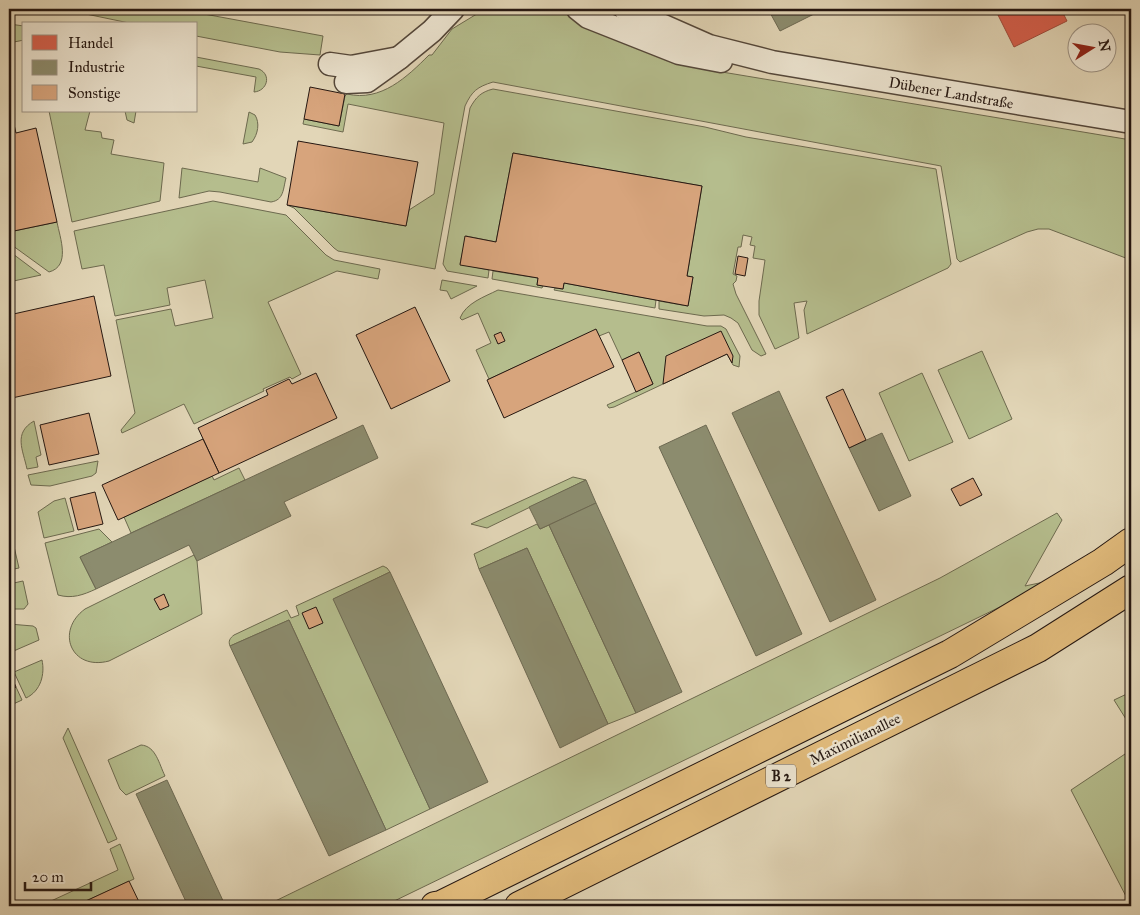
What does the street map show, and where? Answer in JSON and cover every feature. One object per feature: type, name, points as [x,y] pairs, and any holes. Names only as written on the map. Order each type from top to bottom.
[{"type":"highway","name":"B 2","points":[[438,906],[950,654],[1103,562],[1131,542]]},
{"type":"highway","name":"Maximilianallee","points":[[522,905],[1038,648],[1131,589]]},
{"type":"street","points":[[346,82],[367,81],[432,31],[453,9]]},
{"type":"street","name":"Dübener Landstraße","points":[[578,9],[588,16],[680,53],[730,62],[772,62]]},
{"type":"street","name":"Dübener Landstraße","points":[[625,9],[709,46],[772,62],[1131,122]]},
{"type":"street","points":[[330,64],[350,67],[399,58]]},
{"type":"green space","points":[[62,9],[177,9],[323,36],[320,55],[280,52],[198,36],[198,22],[124,22]]},
{"type":"green space","points":[[485,9],[567,9],[596,31],[704,69],[1131,140],[1131,260],[1049,229],[1038,229],[1027,232],[960,262],[957,259],[941,166],[493,82],[476,90],[465,106],[435,269],[338,251],[294,208],[287,205],[406,226],[409,210],[434,194],[444,123],[348,104],[343,132],[303,124],[304,119],[339,126],[347,94],[359,96],[371,94],[392,86],[412,72],[429,55],[432,55],[452,29]]},
{"type":"green space","points":[[9,24],[22,26],[22,40],[9,43]]},
{"type":"green space","points":[[198,57],[259,69],[266,75],[267,79],[262,89],[254,92],[256,77],[198,66]]},
{"type":"green space","points":[[493,89],[705,127],[746,137],[936,169],[951,264],[948,268],[807,334],[804,310],[807,301],[794,303],[799,338],[775,349],[759,315],[759,301],[765,260],[753,258],[755,246],[750,245],[752,237],[743,235],[741,247],[738,247],[733,274],[737,276],[733,284],[736,294],[766,354],[761,356],[752,350],[738,323],[731,318],[724,315],[704,316],[659,309],[659,301],[688,306],[693,277],[687,276],[702,186],[513,153],[496,242],[466,236],[460,264],[489,270],[488,278],[447,271],[443,264],[470,108],[479,96]]},
{"type":"green space","points":[[49,112],[90,112],[85,130],[101,132],[102,138],[114,140],[111,154],[164,163],[160,201],[72,222]]},
{"type":"green space","points":[[125,112],[136,112],[134,123],[127,120]]},
{"type":"green space","points":[[249,112],[255,115],[258,128],[252,142],[243,144]]},
{"type":"green space","points":[[182,168],[258,182],[260,168],[286,178],[281,196],[271,202],[209,191],[179,198]]},
{"type":"green space","points":[[213,201],[286,215],[326,255],[334,260],[380,269],[378,279],[337,271],[268,302],[301,374],[263,389],[264,391],[194,424],[184,404],[122,433],[121,430],[135,413],[116,320],[171,309],[175,326],[213,318],[205,280],[167,288],[170,305],[115,316],[104,265],[82,269],[74,231]]},
{"type":"green space","points":[[57,222],[62,243],[62,258],[56,269],[49,272],[9,243],[9,232]]},
{"type":"green space","points":[[9,251],[41,275],[9,282]]},
{"type":"green space","points":[[493,271],[538,278],[537,285],[543,286],[542,288],[492,279]]},
{"type":"green space","points":[[442,280],[477,286],[451,299],[447,291],[440,290]]},
{"type":"green space","points":[[564,283],[656,300],[655,308],[554,290],[555,288],[563,289]]},
{"type":"green space","points":[[498,290],[707,326],[721,326],[726,329],[740,356],[739,367],[733,365],[727,354],[609,408],[607,405],[653,384],[639,352],[622,360],[609,332],[599,336],[596,330],[489,379],[476,350],[491,343],[478,313],[462,320],[460,318],[471,304]]},
{"type":"green space","points":[[982,351],[1012,419],[969,439],[938,370]]},
{"type":"green space","points":[[922,373],[953,442],[909,461],[879,393]]},
{"type":"green space","points":[[34,421],[41,455],[36,457],[38,467],[27,469],[21,442],[23,431]]},
{"type":"green space","points":[[98,461],[96,473],[92,476],[50,486],[31,485],[28,475]]},
{"type":"green space","points":[[239,468],[245,480],[131,533],[124,517],[212,476],[214,480]]},
{"type":"green space","points":[[573,477],[586,480],[487,528],[471,524]]},
{"type":"green space","points":[[65,498],[74,531],[44,538],[38,512],[54,501]]},
{"type":"green space","points":[[1057,513],[1062,520],[1025,586],[1044,582],[1004,605],[384,906],[265,906],[940,578]]},
{"type":"green space","points":[[537,524],[540,529],[549,525],[636,713],[608,724],[527,548],[479,569],[474,554]]},
{"type":"green space","points":[[9,525],[19,568],[9,570]]},
{"type":"green space","points":[[99,529],[112,542],[80,557],[96,589],[77,596],[58,595],[45,543]]},
{"type":"green space","points":[[194,555],[197,561],[202,614],[109,661],[96,663],[85,660],[77,655],[69,638],[76,618],[85,609]]},
{"type":"green space","points":[[383,566],[390,572],[334,599],[430,809],[386,830],[289,620],[230,646],[229,643],[230,638],[234,635],[287,610],[291,618],[299,615],[296,606]]},
{"type":"green space","points":[[23,581],[28,604],[24,609],[9,609],[9,584]]},
{"type":"green space","points":[[9,624],[33,626],[36,628],[39,640],[9,653]]},
{"type":"green space","points":[[42,660],[41,682],[35,691],[26,698],[14,672]]},
{"type":"green space","points":[[16,687],[22,700],[9,706],[9,691]]},
{"type":"green space","points":[[1131,692],[1131,727],[1114,700]]},
{"type":"green space","points":[[68,728],[117,839],[108,843],[63,738]]},
{"type":"green space","points":[[141,745],[154,752],[165,776],[126,795],[120,789],[108,760]]},
{"type":"green space","points":[[1131,750],[1131,906],[1071,790]]},
{"type":"green space","points":[[120,844],[134,879],[75,906],[53,906],[51,901],[118,870],[110,849]]},
{"type":"building: Handel","points":[[995,9],[1071,9],[1063,13],[1067,21],[1014,47]]},
{"type":"building: Industrie","points":[[768,9],[824,9],[780,31]]},
{"type":"building: Industrie","points":[[779,391],[876,600],[830,622],[732,413]]},
{"type":"building: Industrie","points":[[363,425],[378,458],[284,502],[291,516],[197,561],[189,545],[96,589],[80,557]]},
{"type":"building: Industrie","points":[[706,425],[802,634],[756,656],[659,447]]},
{"type":"building: Industrie","points":[[882,433],[911,496],[879,511],[849,448]]},
{"type":"building: Industrie","points":[[586,480],[596,503],[540,529],[529,507]]},
{"type":"building: Industrie","points":[[596,503],[682,692],[636,713],[549,525]]},
{"type":"building: Industrie","points":[[527,548],[608,724],[560,748],[479,569]]},
{"type":"building: Industrie","points":[[390,572],[488,782],[430,809],[333,599]]},
{"type":"building: Industrie","points":[[289,620],[386,830],[329,856],[230,646]]},
{"type":"building: Industrie","points":[[167,780],[225,905],[188,906],[136,794]]},
{"type":"building: Sonstige","points":[[310,87],[345,94],[339,126],[304,119]]},
{"type":"building: Sonstige","points":[[9,103],[16,133],[36,128],[57,222],[9,232]]},
{"type":"building: Sonstige","points":[[298,141],[418,162],[406,226],[287,205]]},
{"type":"building: Sonstige","points":[[513,153],[702,186],[687,276],[693,277],[688,306],[564,283],[563,289],[537,285],[538,278],[460,265],[465,236],[496,242]]},
{"type":"building: Sonstige","points":[[738,256],[748,258],[745,276],[735,274]]},
{"type":"building: Sonstige","points":[[94,296],[111,376],[12,398],[9,383],[9,315]]},
{"type":"building: Sonstige","points":[[415,307],[450,381],[391,409],[356,335]]},
{"type":"building: Sonstige","points":[[596,329],[614,367],[504,418],[487,380]]},
{"type":"building: Sonstige","points":[[721,331],[733,356],[732,363],[727,354],[663,384],[666,356]]},
{"type":"building: Sonstige","points":[[501,332],[505,341],[498,344],[494,335]]},
{"type":"building: Sonstige","points":[[639,352],[653,384],[636,392],[622,360]]},
{"type":"building: Sonstige","points":[[316,373],[337,418],[219,473],[198,428],[268,395],[266,390],[289,379],[292,384]]},
{"type":"building: Sonstige","points":[[843,389],[866,440],[849,448],[826,397]]},
{"type":"building: Sonstige","points":[[89,413],[99,454],[49,465],[40,425]]},
{"type":"building: Sonstige","points":[[203,439],[219,473],[118,520],[102,485]]},
{"type":"building: Sonstige","points":[[973,478],[982,495],[960,506],[951,489]]},
{"type":"building: Sonstige","points":[[95,492],[103,524],[78,530],[70,498]]},
{"type":"building: Sonstige","points":[[164,594],[169,606],[160,610],[154,599]]},
{"type":"building: Sonstige","points":[[316,607],[323,623],[309,629],[302,613]]},
{"type":"building: Sonstige","points":[[9,671],[16,687],[9,691]]},
{"type":"building: Sonstige","points":[[129,881],[141,906],[75,906]]}]
